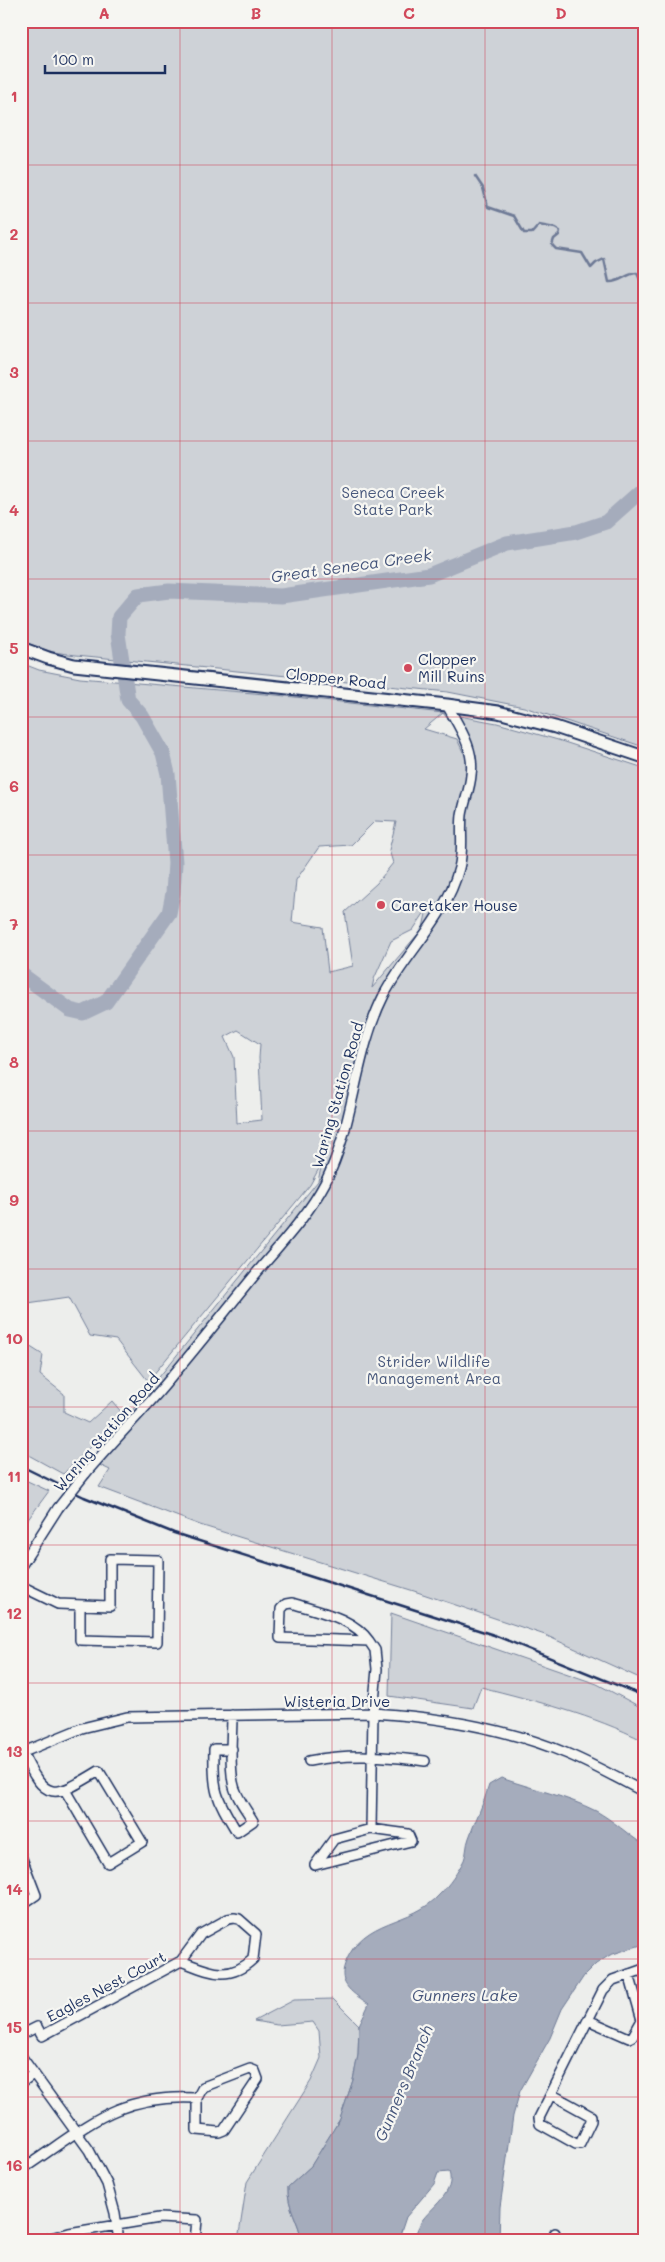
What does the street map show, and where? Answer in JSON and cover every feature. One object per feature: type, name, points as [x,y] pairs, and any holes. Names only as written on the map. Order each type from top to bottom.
[{"type":"main road","name":"Clopper Road","points":[[21,648],[48,658],[103,668],[498,712],[554,726],[644,757]]},
{"type":"street","name":"Waring Station Road","points":[[21,1566],[58,1508],[84,1474],[157,1395],[301,1219],[324,1185],[338,1152],[368,1036],[378,1007],[391,983],[434,924],[445,905],[460,868],[463,847],[462,815],[472,774],[472,763],[464,735],[447,705]]},
{"type":"street","points":[[21,1586],[58,1604],[110,1606],[110,1559],[158,1560],[157,1642],[80,1640],[80,1606]]},
{"type":"street","points":[[369,1641],[280,1638],[281,1608],[286,1604],[292,1603],[351,1623],[362,1631],[369,1641],[375,1650],[377,1669],[373,1713],[371,1829]]},
{"type":"street","name":"Wisteria Drive","points":[[22,1752],[74,1730],[127,1717],[373,1713],[448,1720],[515,1736],[567,1754],[644,1792]]},
{"type":"street","points":[[232,1715],[233,1783],[237,1796],[253,1820],[237,1832],[216,1795],[214,1778],[214,1749],[232,1749]]},
{"type":"street","points":[[22,1752],[42,1787],[51,1791],[65,1790],[99,1771],[142,1842],[108,1863],[65,1790]]},
{"type":"street","points":[[309,1761],[338,1755],[372,1755],[425,1761]]},
{"type":"street","points":[[371,1829],[408,1834],[411,1841],[315,1866],[334,1839],[371,1829]]},
{"type":"street","points":[[21,1856],[36,1895],[21,1905]]},
{"type":"street","name":"Eagles Nest Court","points":[[21,2036],[37,2027],[42,2036],[181,1962],[201,1934],[228,1919],[239,1919],[256,1934],[253,1959],[227,1973],[213,1973],[181,1962]]},
{"type":"street","points":[[551,2094],[591,2116],[592,2121],[580,2144],[576,2144],[540,2124],[539,2118],[551,2094],[588,2020],[603,1990],[613,1980],[644,1969]]},
{"type":"street","points":[[588,2020],[629,2038],[633,2036],[642,2020],[629,1974]]},
{"type":"street","points":[[21,2056],[89,2150],[107,2184],[119,2241]]},
{"type":"street","points":[[250,2069],[258,2075],[258,2079],[224,2130],[219,2132],[197,2130],[197,2098],[203,2087],[244,2070],[250,2069]]},
{"type":"street","points":[[21,2082],[33,2074]]},
{"type":"street","points":[[21,2162],[24,2165],[30,2164],[107,2112],[129,2104],[164,2097],[197,2098]]},
{"type":"street","points":[[40,2241],[69,2233],[159,2218],[193,2218],[198,2220],[195,2241]]},
{"type":"green space","name":"Seneca Creek State Park","points":[[21,21],[644,21],[644,747],[524,707],[448,692],[76,655],[53,652],[21,641]]},
{"type":"green space","name":"Strider Wildlife Management Area","points":[[21,663],[39,670],[80,678],[276,695],[443,713],[497,723],[558,740],[644,768],[644,1680],[545,1635],[414,1591],[200,1525],[99,1487],[110,1470],[91,1461],[318,1181],[322,1163],[310,1185],[148,1381],[116,1340],[90,1336],[69,1297],[21,1304]],"holes":[[[443,713],[466,742],[463,752],[457,739],[424,729]],[[375,821],[396,822],[389,850],[393,863],[377,883],[345,912],[353,966],[328,972],[323,927],[292,922],[296,880],[319,847],[351,845]],[[427,909],[423,928],[372,988],[374,979],[391,941],[413,930]],[[238,1030],[260,1044],[262,1120],[237,1123],[234,1057],[225,1037]]]},
{"type":"green space","points":[[21,1341],[43,1355],[40,1375],[64,1394],[64,1412],[88,1423],[112,1401],[123,1414],[63,1474],[21,1451]]},
{"type":"green space","points":[[21,1478],[49,1491],[21,1529]]},
{"type":"green space","points":[[391,1613],[597,1684],[644,1709],[644,1741],[585,1716],[481,1687],[473,1708],[389,1696]]},
{"type":"green space","points":[[333,1999],[359,2025],[358,2055],[353,2080],[340,2119],[311,2166],[288,2187],[289,2201],[302,2241],[238,2241],[247,2182],[311,2081],[321,2058],[319,2031],[313,2022],[277,2025],[254,2021],[294,2000]]},
{"type":"water","name":"Gunners Lake","points":[[501,1778],[561,1797],[596,1811],[644,1845],[644,1944],[610,1955],[596,1964],[584,1976],[562,2009],[550,2038],[520,2091],[513,2116],[500,2207],[499,2241],[413,2241],[425,2216],[446,2193],[450,2180],[449,2172],[438,2173],[434,2184],[406,2217],[398,2241],[302,2241],[289,2201],[288,2187],[311,2166],[340,2119],[353,2080],[358,2055],[359,2025],[369,2004],[348,1988],[345,1983],[343,1971],[345,1964],[353,1949],[363,1937],[375,1929],[428,1905],[447,1887],[464,1860],[468,1841],[489,1785]]},
{"type":"waterway","points":[[475,176],[483,188],[488,207],[514,216],[524,233],[532,233],[539,225],[555,228],[560,231],[552,245],[556,249],[582,253],[591,268],[604,259],[609,282],[637,273],[644,289]]},
{"type":"waterway","name":"Great Seneca Creek","points":[[21,974],[70,1010],[83,1013],[106,1002],[169,913],[173,893],[175,863],[168,774],[163,753],[142,716],[128,700],[118,634],[119,617],[138,595],[169,591],[281,596],[429,575],[507,543],[576,532],[606,522],[644,488]]},
{"type":"railway","points":[[21,1466],[84,1497],[174,1533],[494,1635],[644,1696]]},
{"type":"place","name":"Clopper Mill Ruins","points":[[408,668]]},
{"type":"place","name":"Caretaker House","points":[[381,905]]},
{"type":"water label","name":"Gunners Branch","points":[[403,2083]]}]
